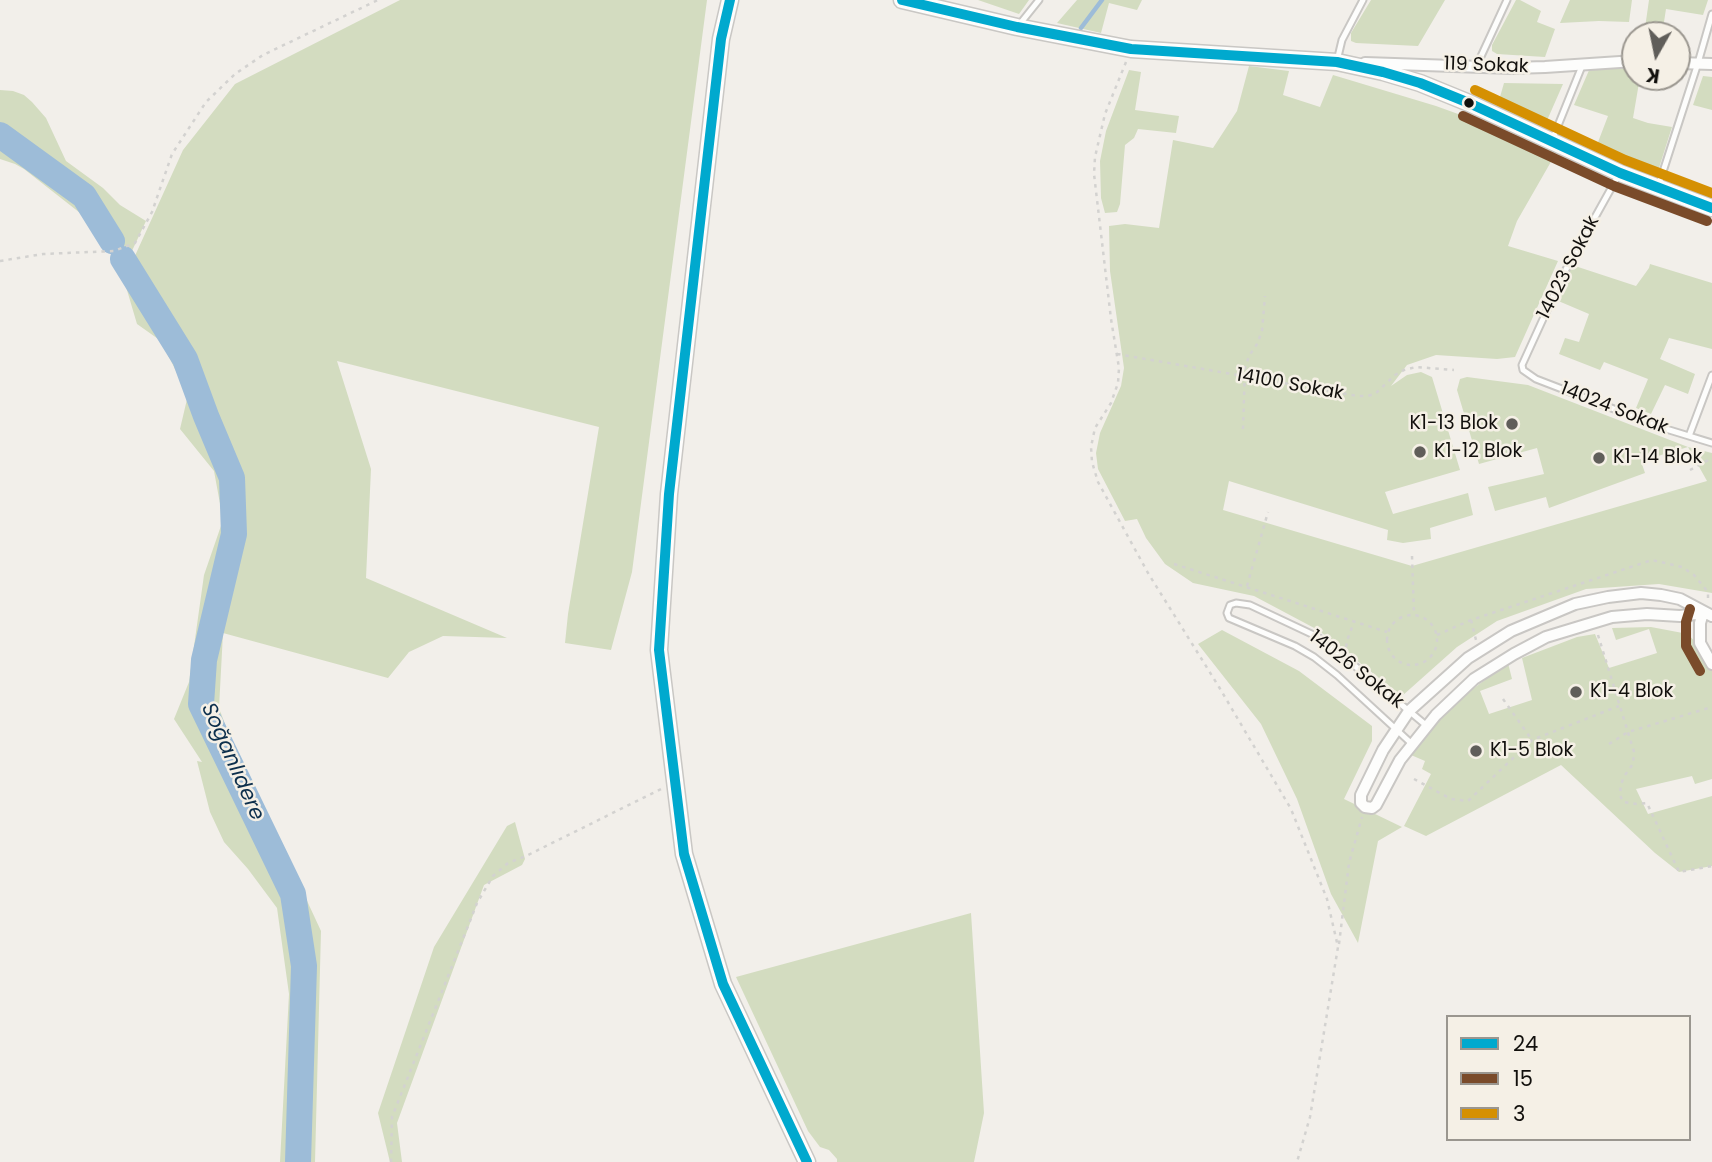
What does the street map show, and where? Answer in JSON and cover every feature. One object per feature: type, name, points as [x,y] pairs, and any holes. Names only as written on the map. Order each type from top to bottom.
[{"type":"street","points":[[730,0],[721,39],[669,494],[659,650],[684,854],[723,984],[807,1162]]},
{"type":"street","points":[[902,0],[937,4],[1017,27],[1131,49],[1337,62],[1420,83],[1620,173],[1712,208]]},
{"type":"street","name":"119 Sokak","points":[[1337,62],[1512,68],[1621,62]]},
{"type":"street","points":[[1691,63],[1712,64]]},
{"type":"street","points":[[1641,593],[1680,599],[1707,615],[1647,614],[1612,617],[1546,637],[1474,679],[1436,715],[1412,744],[1400,760],[1376,805],[1372,808],[1361,803],[1361,795],[1383,750],[1409,711],[1468,659],[1511,631],[1575,604],[1641,593]]},
{"type":"street","points":[[1707,615],[1700,623],[1700,643],[1712,664]]},
{"type":"lane","points":[[1017,27],[1039,0]]},
{"type":"lane","points":[[1337,62],[1342,40],[1363,0]]},
{"type":"lane","points":[[1476,65],[1507,0]]},
{"type":"lane","points":[[1658,187],[1712,14]]},
{"type":"lane","points":[[1551,141],[1583,64]]},
{"type":"lane","name":"14023 Sokak","points":[[1522,365],[1564,273],[1620,173]]},
{"type":"lane","name":"14024 Sokak","points":[[1522,365],[1526,374],[1536,379],[1712,443]]},
{"type":"lane","points":[[1689,436],[1712,375]]},
{"type":"lane","name":"14026 Sokak","points":[[1412,744],[1314,657],[1295,646],[1232,620],[1227,610],[1236,603],[1258,608],[1318,637],[1427,726]]},
{"type":"path","points":[[0,261],[43,254],[114,251],[135,243],[152,212],[172,154],[205,102],[234,74],[263,55],[378,0]]},
{"type":"path","points":[[1131,49],[1105,114],[1097,142],[1094,174],[1119,368],[1118,383],[1111,403],[1095,429],[1091,447],[1092,462],[1098,482],[1148,573],[1291,809],[1327,899],[1338,947]]},
{"type":"path","points":[[1243,429],[1245,368],[1262,331],[1265,296]]},
{"type":"path","name":"14100 Sokak","points":[[1117,354],[1358,396],[1375,394],[1404,370],[1416,367],[1454,370]]},
{"type":"path","points":[[1690,470],[1712,458]]},
{"type":"path","points":[[1247,586],[1268,512]]},
{"type":"path","points":[[1412,556],[1414,614]]},
{"type":"path","points":[[1174,564],[1387,632]]},
{"type":"path","points":[[1414,614],[1429,621],[1434,627],[1437,643],[1435,650],[1424,662],[1409,665],[1393,657],[1386,641],[1387,632],[1397,618],[1414,614]]},
{"type":"path","points":[[1471,620],[1479,651]]},
{"type":"path","points":[[1345,657],[1354,622]]},
{"type":"path","points":[[1592,622],[1634,752],[1633,764],[1621,784],[1620,795],[1623,802],[1647,803],[1679,872],[1712,866]]},
{"type":"path","points":[[1503,699],[1532,740]]},
{"type":"path","points":[[1414,779],[1451,799],[1468,802],[1532,740],[1619,706]]},
{"type":"path","points":[[1609,744],[1628,732],[1712,707]]},
{"type":"path","points":[[391,1162],[391,1117],[477,903],[492,876],[508,863],[675,782]]},
{"type":"path","points":[[1297,1162],[1310,1117],[1349,863],[1365,807]]},
{"type":"green space","points":[[400,0],[707,0],[632,572],[611,650],[565,643],[599,427],[337,361],[371,469],[366,578],[507,638],[443,636],[409,652],[388,678],[223,633],[219,708],[241,767],[246,769],[321,931],[315,1162],[280,1162],[289,994],[277,908],[224,842],[210,812],[197,761],[202,762],[174,719],[189,682],[204,575],[223,520],[214,471],[180,429],[188,395],[161,341],[137,324],[124,280],[183,150],[235,84]]},
{"type":"green space","points":[[978,0],[1029,0],[1019,14]]},
{"type":"green space","points":[[1077,0],[1142,0],[1137,10],[1109,3],[1101,33],[1057,23]]},
{"type":"green space","points":[[1371,0],[1445,0],[1418,46],[1351,41],[1351,33]]},
{"type":"green space","points":[[1516,0],[1541,11],[1537,22],[1555,29],[1545,57],[1497,54],[1492,51],[1492,45]]},
{"type":"green space","points":[[1570,0],[1632,0],[1629,21],[1560,23]]},
{"type":"green space","points":[[1649,0],[1708,0],[1703,15],[1666,9],[1664,21],[1646,21]]},
{"type":"green space","points":[[1249,66],[1289,71],[1283,95],[1320,107],[1333,75],[1436,106],[1530,140],[1556,153],[1517,221],[1508,246],[1558,261],[1515,357],[1497,359],[1436,355],[1407,365],[1391,386],[1407,375],[1421,372],[1432,377],[1460,470],[1385,492],[1393,514],[1468,493],[1473,515],[1430,528],[1431,539],[1403,543],[1387,540],[1388,530],[1229,481],[1223,510],[1412,566],[1707,481],[1688,447],[1712,453],[1712,593],[1659,584],[1586,589],[1497,621],[1457,647],[1402,696],[1318,630],[1254,596],[1193,583],[1165,564],[1146,538],[1137,519],[1125,521],[1098,469],[1096,453],[1100,433],[1121,386],[1124,368],[1110,271],[1109,226],[1125,224],[1159,228],[1173,140],[1213,148],[1237,111]]},
{"type":"green space","points":[[1590,68],[1621,69],[1621,91],[1638,91],[1633,118],[1672,127],[1658,171],[1654,174],[1609,158],[1595,150],[1608,116],[1574,105]]},
{"type":"green space","points":[[1129,70],[1141,72],[1135,110],[1179,116],[1176,133],[1138,129],[1134,138],[1125,145],[1120,204],[1117,212],[1105,213],[1101,198],[1100,161],[1106,131]]},
{"type":"green space","points":[[1703,76],[1712,77],[1712,110],[1693,105]]},
{"type":"green space","points":[[1504,83],[1563,84],[1545,125],[1498,104]]},
{"type":"green space","points":[[0,90],[24,95],[32,102],[46,118],[66,161],[103,188],[120,205],[146,221],[131,253],[24,169],[0,159]]},
{"type":"green space","points":[[1650,264],[1712,283],[1712,349],[1669,338],[1660,359],[1695,374],[1688,394],[1665,385],[1651,414],[1636,408],[1648,379],[1604,362],[1600,370],[1559,354],[1565,338],[1579,342],[1589,314],[1556,300],[1572,265],[1636,286]]},
{"type":"green space","points":[[1467,377],[1528,385],[1688,447],[1641,461],[1645,473],[1549,508],[1546,497],[1495,511],[1488,487],[1544,474],[1537,448],[1479,464],[1457,390],[1460,379]]},
{"type":"green space","points":[[1651,627],[1688,634],[1712,670],[1712,779],[1695,784],[1692,776],[1636,789],[1648,814],[1712,796],[1712,866],[1679,872],[1561,765],[1426,836],[1404,826],[1431,774],[1422,769],[1425,761],[1411,755],[1438,721],[1474,688],[1508,663],[1512,679],[1480,691],[1489,714],[1532,700],[1522,658],[1577,637],[1595,634],[1609,668],[1657,653],[1649,629],[1616,640],[1612,628]]},
{"type":"green space","points":[[1222,630],[1299,671],[1372,726],[1372,741],[1344,799],[1402,827],[1378,841],[1358,943],[1331,894],[1297,799],[1261,724],[1198,644]]},
{"type":"green space","points":[[515,822],[525,859],[522,865],[484,885],[397,1123],[402,1162],[390,1162],[378,1113],[434,947],[507,826]]},
{"type":"green space","points":[[971,913],[984,1113],[974,1162],[837,1162],[829,1150],[820,1147],[808,1131],[736,977]]},
{"type":"waterway","name":"Soğanlıdere","points":[[1081,28],[1102,0]]},
{"type":"waterway","name":"Soğanlıdere","points":[[0,135],[84,196],[112,241]]},
{"type":"waterway","name":"Soğanlıdere","points":[[123,259],[185,359],[232,478],[234,534],[204,660],[201,704],[293,894],[304,966],[298,1162]]},
{"type":"transit line","name":"24","points":[[730,0],[721,39],[669,494],[659,650],[684,854],[723,984],[807,1162]]},
{"type":"transit line","name":"24","points":[[902,0],[1017,27],[1131,49],[1337,62],[1383,72],[1420,83],[1469,103],[1620,173],[1712,208]]},
{"type":"transit line","name":"3","points":[[1475,90],[1625,160],[1712,193]]},
{"type":"transit line","name":"15","points":[[1463,116],[1614,186],[1707,221]]},
{"type":"transit line","name":"15","points":[[1690,609],[1686,622],[1686,646],[1700,671]]},
{"type":"place","name":"K1-13 Blok","points":[[1512,424]]},
{"type":"place","name":"K1-12 Blok","points":[[1420,452]]},
{"type":"place","name":"K1-14 Blok","points":[[1599,458]]},
{"type":"place","name":"K1-4 Blok","points":[[1576,692]]},
{"type":"place","name":"K1-5 Blok","points":[[1476,751]]}]
